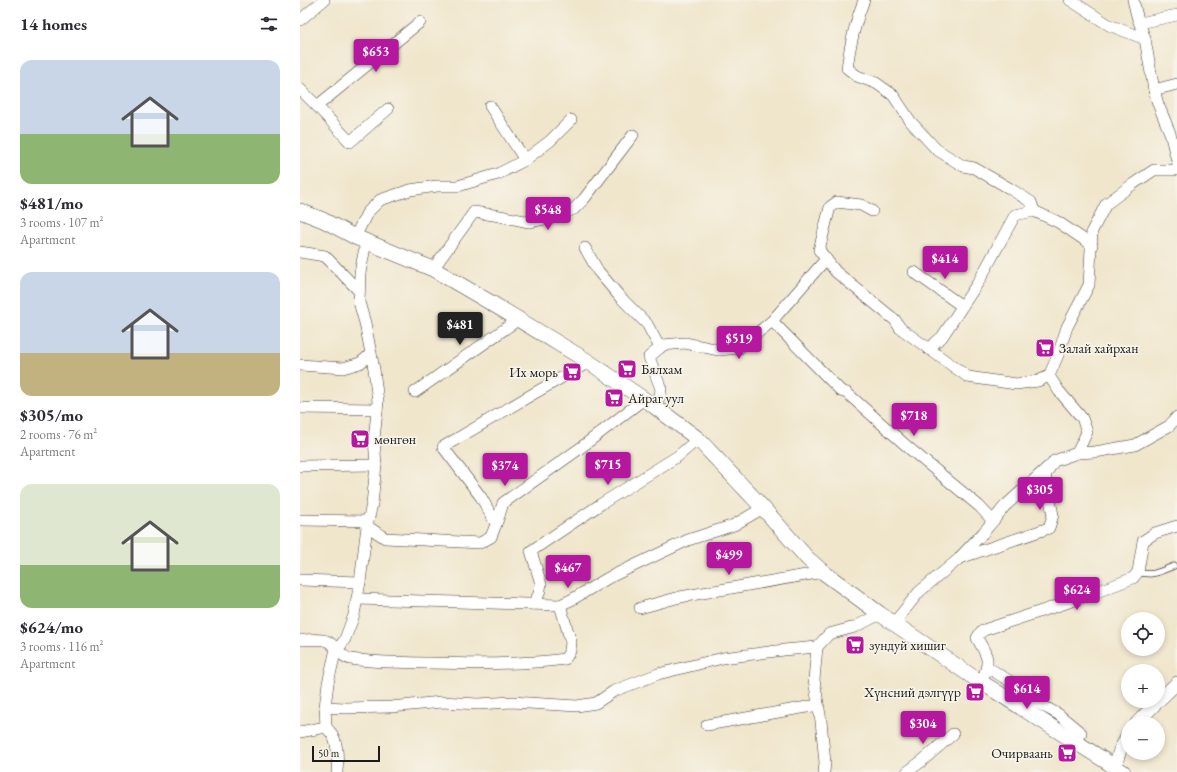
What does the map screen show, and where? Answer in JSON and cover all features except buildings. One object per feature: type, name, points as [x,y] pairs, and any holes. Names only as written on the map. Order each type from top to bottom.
[{"type":"main road","points":[[300,211],[323,220],[361,240],[433,269],[589,362],[649,402],[698,439],[763,508],[807,558],[823,572],[880,614],[982,682],[1119,769]]},
{"type":"street","points":[[300,20],[324,0]]},
{"type":"street","points":[[864,0],[857,17],[849,51],[847,68],[857,76],[876,83],[894,95],[911,122],[936,149],[963,166],[974,168],[1031,202],[1034,211]]},
{"type":"street","points":[[1070,0],[1109,25],[1145,39]]},
{"type":"street","points":[[1133,0],[1145,39],[1154,90],[1170,133],[1177,161]]},
{"type":"street","points":[[1140,23],[1177,15]]},
{"type":"street","points":[[317,106],[420,22]]},
{"type":"street","points":[[1154,90],[1177,84]]},
{"type":"street","points":[[300,89],[350,142],[388,109]]},
{"type":"street","points":[[490,106],[524,160]]},
{"type":"street","points":[[337,772],[338,758],[333,735],[326,727],[328,683],[336,649],[345,639],[354,615],[360,582],[367,523],[372,504],[376,466],[374,439],[378,402],[374,369],[365,323],[359,302],[361,240],[367,212],[380,200],[410,190],[437,186],[458,186],[498,174],[524,160],[550,142],[571,120]]},
{"type":"street","points":[[433,269],[474,212],[529,222],[550,218],[574,209],[584,199],[633,135]]},
{"type":"street","points":[[872,211],[861,205],[837,202],[830,207],[819,250],[836,272],[896,320],[900,328],[968,377],[1016,384],[1038,381],[1049,376],[1058,356],[1067,327],[1089,285],[1092,231],[1106,204],[1132,184],[1154,170],[1177,170]]},
{"type":"street","points":[[928,349],[942,337],[979,281],[1015,215],[1034,211],[1058,222],[1092,245]]},
{"type":"street","points":[[585,248],[598,271],[620,297],[647,324],[660,348]]},
{"type":"street","points":[[300,252],[325,256],[359,292]]},
{"type":"street","points":[[300,520],[367,523],[385,538],[480,543],[491,537],[503,502],[579,449],[660,396],[661,389],[649,357],[663,345],[685,343],[719,350],[739,348],[772,322],[826,259]]},
{"type":"street","points":[[914,272],[962,306]]},
{"type":"street","points":[[414,392],[519,320]]},
{"type":"street","points":[[772,322],[841,391],[847,392],[910,449],[979,506],[993,521]]},
{"type":"street","points":[[300,365],[344,368],[360,364],[371,354]]},
{"type":"street","points":[[496,524],[481,496],[443,447],[589,362]]},
{"type":"street","points":[[1049,376],[1059,391],[1082,418],[1086,432],[1078,453]]},
{"type":"street","points":[[300,408],[377,409]]},
{"type":"street","points":[[894,623],[919,592],[960,558],[983,534],[1004,507],[1054,461],[1078,453],[1095,452],[1135,445],[1169,426],[1177,417]]},
{"type":"street","points":[[534,604],[539,594],[541,584],[531,551],[601,504],[678,456],[698,439]]},
{"type":"street","points":[[960,558],[1048,528],[1053,515],[1044,475],[1054,461]]},
{"type":"street","points":[[300,466],[376,466]]},
{"type":"street","points":[[357,599],[560,605],[608,578],[688,540],[734,524],[763,508]]},
{"type":"street","points":[[982,682],[988,667],[988,656],[977,638],[980,633],[984,630],[1081,598],[1133,578],[1138,572],[1143,541],[1155,533],[1177,526]]},
{"type":"street","points":[[640,608],[680,597],[823,572]]},
{"type":"street","points":[[300,580],[360,582]]},
{"type":"street","points":[[300,640],[325,640],[330,642],[348,659],[444,663],[545,662],[565,659],[570,652],[571,642],[560,605]]},
{"type":"street","points":[[824,772],[825,763],[814,680],[817,647],[828,634],[855,627],[880,614]]},
{"type":"street","points":[[326,707],[391,707],[441,702],[478,704],[512,702],[577,706],[596,703],[614,691],[658,674],[723,658],[817,647]]},
{"type":"street","points":[[988,667],[1032,700],[1058,714],[1081,734]]},
{"type":"street","points":[[1165,694],[1177,683]]},
{"type":"street","points":[[707,725],[818,705]]},
{"type":"street","points":[[1144,716],[1151,708]]},
{"type":"street","points":[[300,732],[326,727]]},
{"type":"street","points":[[907,772],[922,761],[952,734]]},
{"type":"street","points":[[1119,769],[1121,748]]},
{"type":"lane","points":[[1138,572],[1146,575],[1174,566]]},
{"type":"place","name":"Залай хайрхан","points":[[1045,348]]},
{"type":"place","name":"Бялхам","points":[[627,369]]},
{"type":"place","name":"Их морь","points":[[572,372]]},
{"type":"place","name":"Айраг уул","points":[[614,398]]},
{"type":"place","name":"мөнгөн","points":[[360,439]]},
{"type":"place","name":"зундуй хишиг","points":[[855,645]]},
{"type":"place","name":"Хүнсний дэлгүүр","points":[[975,692]]},
{"type":"place","name":"Очирваань","points":[[1067,753]]}]
